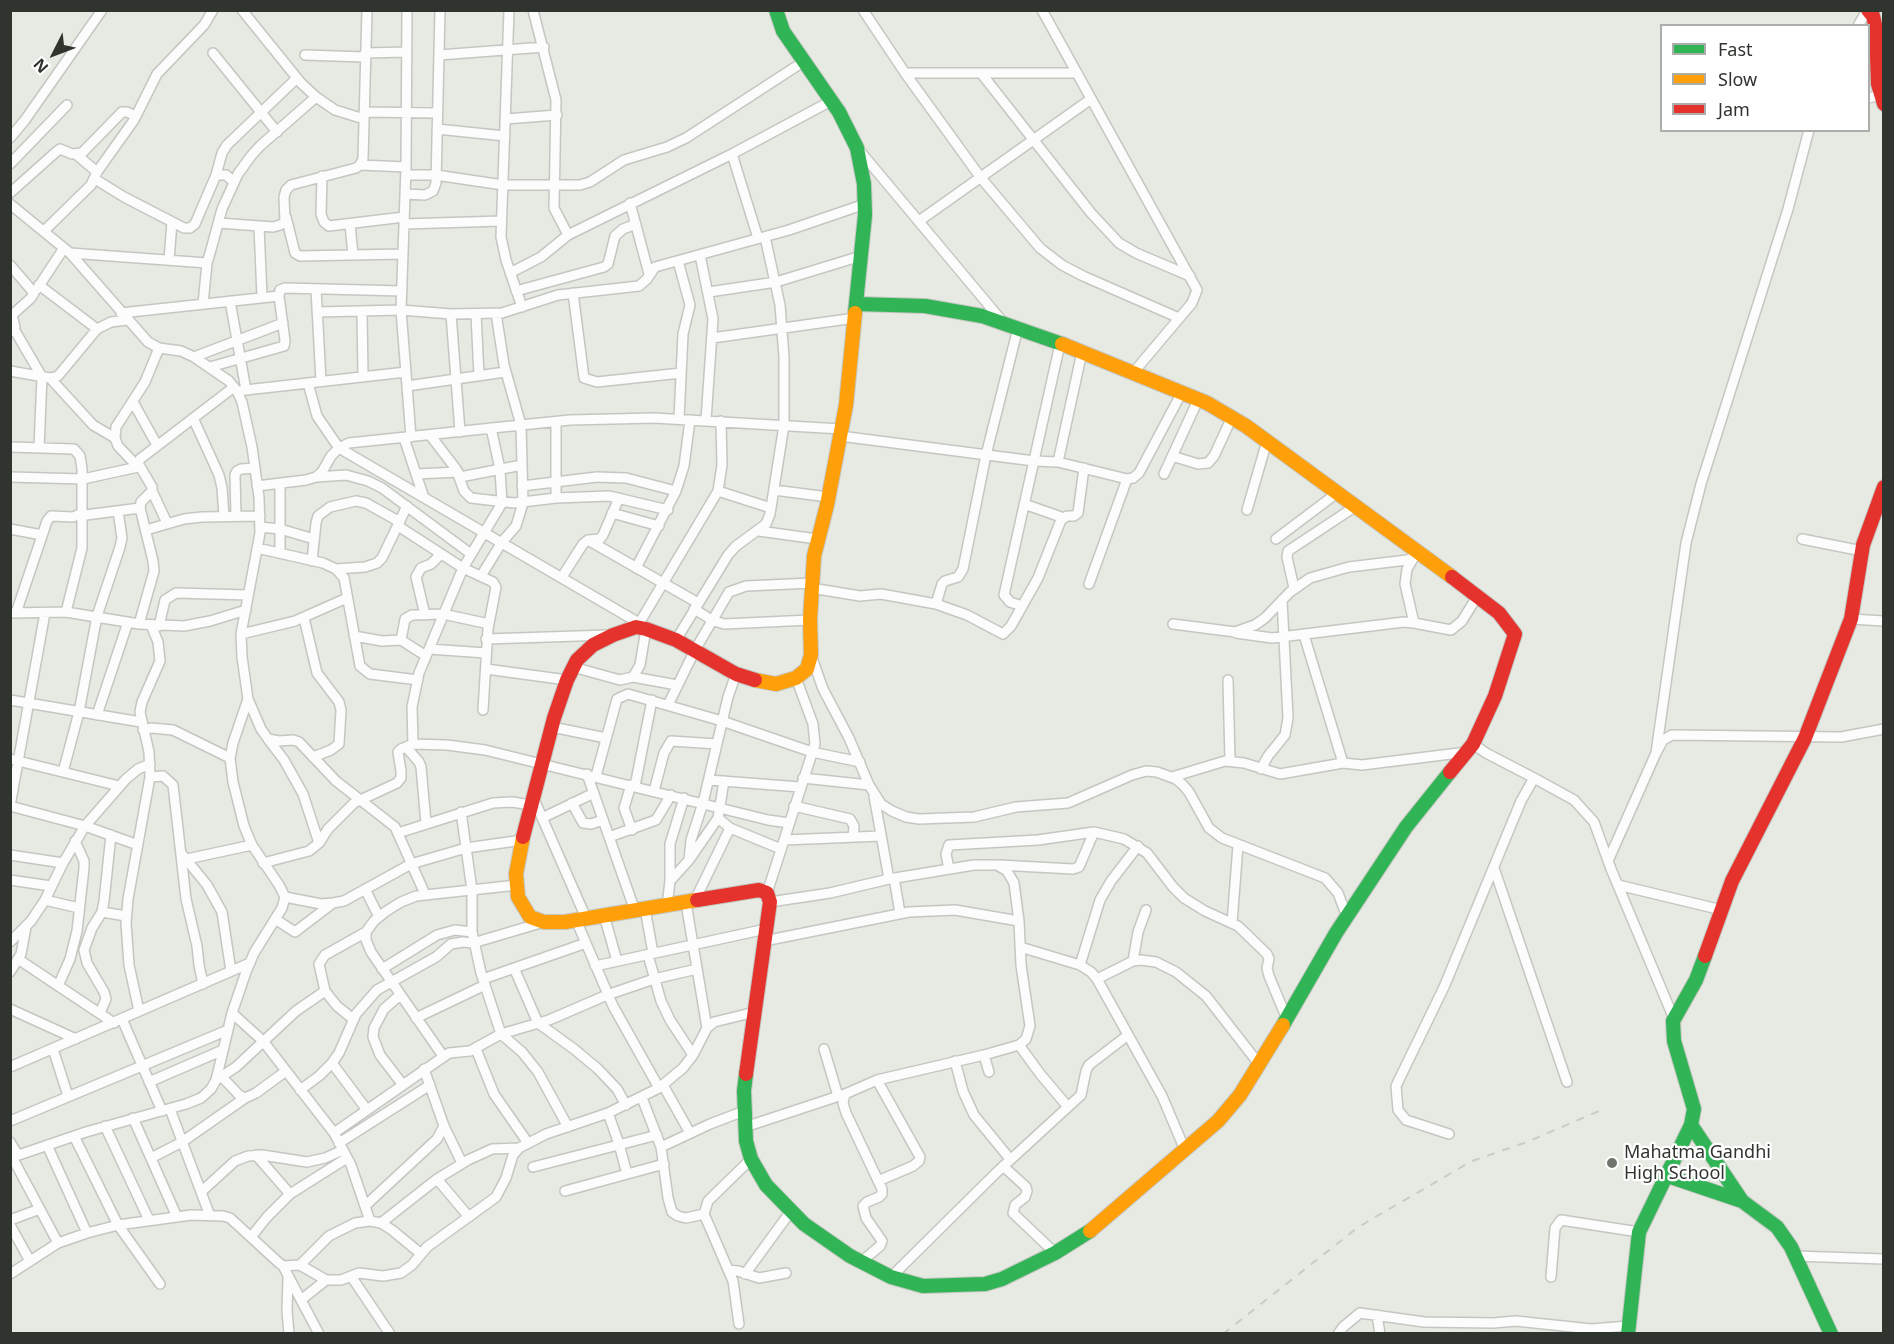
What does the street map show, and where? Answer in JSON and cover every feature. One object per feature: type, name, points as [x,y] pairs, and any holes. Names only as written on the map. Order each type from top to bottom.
[{"type":"street","points":[[10,138],[102,10]]},
{"type":"street","points":[[44,231],[83,194],[136,116],[157,75],[204,25],[213,10]]},
{"type":"street","points":[[242,10],[297,78],[316,97],[335,110],[364,115],[437,113]]},
{"type":"street","points":[[366,10],[363,159],[356,168],[297,182],[286,190],[284,197],[286,217],[295,253],[300,256],[403,254]]},
{"type":"street","points":[[407,10],[406,171],[401,310],[407,386],[407,437],[423,495]]},
{"type":"street","points":[[405,194],[425,195],[433,191],[436,175],[440,10]]},
{"type":"street","points":[[509,10],[502,248],[522,307]]},
{"type":"street","points":[[533,10],[553,86],[557,115],[554,208],[568,235]]},
{"type":"street","points":[[776,10],[783,30],[839,112],[857,148],[1003,322]]},
{"type":"street","points":[[863,10],[905,73],[981,177],[1040,248],[1062,265],[1179,318]]},
{"type":"street","points":[[1042,10],[1197,290],[1195,298],[1133,373]]},
{"type":"street","points":[[1859,24],[1868,10],[1873,16],[1876,29],[1880,73],[1878,99]]},
{"type":"street","points":[[439,55],[544,47]]},
{"type":"street","points":[[305,55],[406,52]]},
{"type":"street","points":[[213,53],[277,132]]},
{"type":"street","points":[[360,165],[503,185],[580,185],[590,182],[624,160],[667,147],[686,138],[803,62]]},
{"type":"street","points":[[905,73],[1077,73]]},
{"type":"street","points":[[981,73],[1091,213],[1119,243],[1136,253],[1191,276]]},
{"type":"street","points":[[10,193],[60,149],[77,155],[96,175],[124,197],[184,228],[190,228],[195,224],[226,145],[297,78]]},
{"type":"street","points":[[203,304],[207,263],[234,182],[251,156],[316,97]]},
{"type":"street","points":[[919,221],[1091,99]]},
{"type":"street","points":[[510,273],[541,257],[568,235],[732,154],[831,101]]},
{"type":"street","points":[[10,164],[67,105]]},
{"type":"street","points":[[77,155],[82,153],[122,112],[136,116]]},
{"type":"street","points":[[505,119],[557,115]]},
{"type":"street","points":[[437,129],[505,136]]},
{"type":"street","points":[[1656,753],[1686,543],[1701,484],[1788,209],[1808,132]]},
{"type":"street","points":[[857,148],[864,184],[865,204],[856,311],[846,405],[828,497],[817,539],[810,620],[812,655],[823,689],[846,732],[871,789],[900,913]]},
{"type":"street","points":[[676,640],[728,555],[736,546],[766,524],[771,508],[784,425],[783,329],[776,282],[732,154]]},
{"type":"street","points":[[216,175],[226,175],[234,182]]},
{"type":"street","points":[[322,176],[321,214],[324,222],[329,226],[404,220],[501,221]]},
{"type":"street","points":[[630,203],[649,274]]},
{"type":"street","points":[[10,204],[67,251],[148,342],[159,348],[182,351],[194,357],[239,389]]},
{"type":"street","points":[[317,312],[401,310],[451,314],[496,314],[548,297],[639,286],[655,267],[762,237],[865,204]]},
{"type":"street","points":[[219,223],[280,225],[285,222],[286,217]]},
{"type":"street","points":[[169,260],[172,222]]},
{"type":"street","points":[[350,224],[353,255]]},
{"type":"street","points":[[516,291],[604,267],[608,264],[615,237],[623,229],[636,224]]},
{"type":"street","points":[[259,226],[262,297]]},
{"type":"street","points":[[67,251],[207,263]]},
{"type":"street","points":[[67,251],[31,298],[12,315],[15,327],[12,331],[46,378],[93,425],[115,438]]},
{"type":"street","points":[[700,255],[713,319],[706,420]]},
{"type":"street","points":[[709,292],[776,282],[861,256]]},
{"type":"street","points":[[678,261],[690,304],[683,334],[679,419]]},
{"type":"street","points":[[10,266],[37,289],[97,329]]},
{"type":"street","points":[[210,368],[284,346],[280,290],[285,288],[402,291]]},
{"type":"street","points":[[316,289],[321,381]]},
{"type":"street","points":[[573,293],[584,378],[597,382],[681,373]]},
{"type":"street","points":[[10,371],[46,378],[58,376],[97,329],[124,316],[279,296]]},
{"type":"street","points":[[230,301],[241,359],[239,389],[255,468],[260,516],[257,548],[241,634],[248,699],[261,729],[298,784],[319,843]]},
{"type":"street","points":[[712,338],[783,329],[856,311],[942,308],[1003,322],[1198,399],[1232,417],[1356,506],[1416,555],[1478,595],[1499,613],[1515,634],[1495,696],[1470,748],[1406,827],[1347,917],[1240,1095],[1218,1121],[1088,1233],[1055,1253],[1002,1279],[985,1284],[923,1286],[891,1277],[861,1262],[804,1224],[766,1185],[751,1159],[744,1111],[747,1059],[769,897],[815,735],[796,678]]},
{"type":"street","points":[[362,311],[363,377]]},
{"type":"street","points":[[451,314],[460,432]]},
{"type":"street","points":[[476,314],[479,376]]},
{"type":"street","points":[[482,576],[502,542],[516,526],[523,502],[521,425],[506,372],[496,314]]},
{"type":"street","points":[[194,357],[283,323]]},
{"type":"street","points":[[936,604],[945,580],[958,577],[963,569],[986,455],[1018,328]]},
{"type":"street","points":[[1022,606],[1010,602],[1004,595],[1060,344]]},
{"type":"street","points":[[159,348],[145,382],[116,427],[115,438],[118,446],[138,467],[152,487],[167,523]]},
{"type":"street","points":[[1058,462],[1082,352]]},
{"type":"street","points":[[138,467],[140,459],[157,445],[239,389],[406,372]]},
{"type":"street","points":[[407,386],[506,372]]},
{"type":"street","points":[[39,448],[46,378]]},
{"type":"street","points":[[308,383],[317,416],[339,448],[485,531],[640,626],[676,640],[736,674],[761,682],[776,684],[796,678],[807,669],[812,655]]},
{"type":"street","points":[[316,477],[339,448],[349,443],[608,418],[706,420],[784,425],[986,455],[1058,462],[1127,479],[1139,473],[1181,394]]},
{"type":"street","points":[[1164,474],[1198,399]]},
{"type":"street","points":[[133,402],[157,445]]},
{"type":"street","points":[[1172,456],[1198,464],[1208,463],[1214,456],[1232,417]]},
{"type":"street","points":[[194,418],[219,475],[224,516]]},
{"type":"street","points":[[636,568],[676,491],[684,466],[690,420]]},
{"type":"street","points":[[633,677],[640,665],[640,626],[662,583],[718,491],[722,465],[721,421]]},
{"type":"street","points":[[556,422],[556,498]]},
{"type":"street","points":[[426,824],[421,767],[409,746],[412,707],[428,652],[463,568],[502,503],[500,469],[491,428]]},
{"type":"street","points":[[430,435],[459,474],[464,491],[471,498],[502,503],[595,496],[619,498],[668,510]]},
{"type":"street","points":[[1247,510],[1266,441]]},
{"type":"street","points":[[10,447],[74,449],[80,456],[83,479],[83,507],[80,516],[82,548],[66,612]]},
{"type":"street","points":[[416,474],[459,474],[522,465]]},
{"type":"street","points":[[10,477],[83,479],[138,467]]},
{"type":"street","points":[[236,516],[235,475],[241,469],[255,468]]},
{"type":"street","points":[[1024,504],[1064,518],[1074,516],[1078,513],[1084,468]]},
{"type":"street","points":[[257,486],[346,475],[368,481],[382,488],[471,554]]},
{"type":"street","points":[[522,486],[597,477],[626,478],[676,491]]},
{"type":"street","points":[[1089,584],[1127,479]]},
{"type":"street","points":[[280,483],[280,553]]},
{"type":"street","points":[[774,490],[828,497]]},
{"type":"street","points":[[139,624],[154,571],[140,508],[144,498],[152,491]]},
{"type":"street","points":[[718,491],[771,508]]},
{"type":"street","points":[[1276,539],[1337,493]]},
{"type":"street","points":[[1338,1334],[1342,1327],[1360,1313],[1424,1322],[1516,1321],[1591,1329],[1629,1330],[1639,1232],[1691,1125],[1694,1109],[1672,1031],[1674,1019],[1696,980],[1732,881],[1805,738],[1851,619],[1862,551],[1882,496]]},
{"type":"street","points":[[562,577],[579,549],[588,540],[600,538],[603,535],[619,498]]},
{"type":"street","points":[[312,561],[318,516],[330,507],[347,501],[356,501],[366,503],[463,568],[493,582],[496,587],[486,639],[483,710]]},
{"type":"street","points":[[257,548],[336,569],[365,567],[377,563],[382,558],[407,506]]},
{"type":"street","points":[[1294,588],[1287,557],[1288,551],[1356,506]]},
{"type":"street","points":[[140,508],[80,516],[51,516],[47,521],[13,613],[66,612],[155,625],[197,624],[246,610]]},
{"type":"street","points":[[63,772],[79,712],[97,616],[122,538],[118,510]]},
{"type":"street","points":[[612,513],[659,526]]},
{"type":"street","points":[[146,530],[184,519],[260,516]]},
{"type":"street","points":[[668,705],[712,620],[729,592],[737,588],[758,585],[812,586],[860,597],[881,594],[936,604],[967,615],[1003,634],[1011,626],[1043,568],[1064,518]]},
{"type":"street","points":[[260,527],[280,529],[314,539]]},
{"type":"street","points":[[10,530],[42,535]]},
{"type":"street","points":[[759,531],[817,539]]},
{"type":"street","points":[[1802,539],[1862,551]]},
{"type":"street","points":[[588,540],[662,583],[712,620],[734,624],[810,620]]},
{"type":"street","points":[[425,615],[416,577],[421,568],[431,564],[441,554]]},
{"type":"street","points":[[1235,633],[1255,625],[1294,588],[1310,578],[1335,570],[1401,562],[1416,555]]},
{"type":"street","points":[[1414,623],[1405,584],[1407,569],[1416,555]]},
{"type":"street","points":[[336,569],[344,578],[358,659],[364,671],[370,674],[418,680]]},
{"type":"street","points":[[139,1011],[129,965],[126,916],[150,777],[150,764],[142,726],[142,702],[160,661],[155,625],[165,600],[176,593],[248,595]]},
{"type":"street","points":[[1173,624],[1262,638],[1284,638],[1357,627],[1414,623],[1451,630],[1462,621],[1478,595]]},
{"type":"street","points":[[241,634],[304,618],[347,598]]},
{"type":"street","points":[[1261,770],[1268,756],[1284,735],[1288,718],[1282,600]]},
{"type":"street","points":[[45,613],[29,703],[15,760],[10,807],[85,825],[138,845]]},
{"type":"street","points":[[401,640],[405,619],[412,615],[443,614],[489,624]]},
{"type":"street","points":[[304,618],[316,673],[339,702],[341,710],[339,744],[313,757]]},
{"type":"street","points":[[1851,619],[1884,621]]},
{"type":"street","points":[[97,715],[128,622]]},
{"type":"street","points":[[544,922],[530,916],[518,897],[516,874],[532,801],[552,727],[577,660],[593,645],[640,626]]},
{"type":"street","points":[[486,639],[613,635]]},
{"type":"street","points":[[1304,635],[1343,763]]},
{"type":"street","points":[[354,636],[382,641],[401,640],[428,652],[486,653]]},
{"type":"street","points":[[486,669],[570,674],[620,680],[633,677],[677,685]]},
{"type":"street","points":[[689,860],[691,840],[703,803],[722,721],[736,674]]},
{"type":"street","points":[[1228,680],[1230,761]]},
{"type":"street","points":[[693,1055],[670,1020],[654,979],[651,954],[640,910],[609,837],[594,793],[591,775],[606,738],[617,699],[628,694],[652,700],[812,752],[860,762]]},
{"type":"street","points":[[219,1079],[232,1013],[250,963],[282,908],[285,897],[252,845],[238,805],[230,758],[248,699]]},
{"type":"street","points":[[10,700],[97,715],[151,728],[173,730],[190,736],[230,758]]},
{"type":"street","points":[[632,830],[624,808],[633,785],[652,700]]},
{"type":"street","points":[[552,727],[606,738]]},
{"type":"street","points":[[1608,861],[1656,753],[1664,740],[1672,735],[1841,737],[1884,729]]},
{"type":"street","points":[[268,739],[299,742],[336,781],[390,822],[398,833],[425,894]]},
{"type":"street","points":[[654,791],[664,753],[671,741],[717,744]]},
{"type":"street","points":[[263,863],[309,851],[319,843],[328,829],[347,809],[360,799],[396,783],[401,778],[398,752],[401,748],[409,746],[464,747],[542,762],[768,820],[789,823]]},
{"type":"street","points":[[871,789],[881,804],[906,817],[958,819],[1016,807],[1068,802],[1146,771],[1172,777],[1230,761],[1280,774],[1343,763],[1362,765],[1470,748],[1486,753],[1566,794],[1585,810],[1594,822],[1674,1019]]},
{"type":"street","points":[[15,760],[119,786]]},
{"type":"street","points":[[10,942],[26,927],[45,900],[85,825],[119,786],[138,769],[150,764]]},
{"type":"street","points":[[150,777],[163,776],[173,785],[184,856],[188,912],[197,946],[203,984]]},
{"type":"street","points":[[1172,777],[1189,792],[1209,828],[1222,838],[1325,878],[1338,893],[1347,917]]},
{"type":"street","points":[[1449,1134],[1406,1120],[1398,1110],[1396,1086],[1444,987],[1521,801],[1534,778]]},
{"type":"street","points":[[709,780],[801,782],[871,789]]},
{"type":"street","points":[[670,881],[689,860],[718,818],[724,781]]},
{"type":"street","points":[[542,818],[594,793]]},
{"type":"street","points":[[609,837],[656,820],[672,795]]},
{"type":"street","points":[[667,906],[670,844],[684,798]]},
{"type":"street","points":[[398,833],[479,806],[501,802],[532,801]]},
{"type":"street","points":[[532,801],[542,818],[581,919],[585,943],[607,995],[690,1133]]},
{"type":"street","points":[[572,803],[583,823],[591,824],[603,820]]},
{"type":"street","points":[[794,806],[850,819],[854,826],[852,837]]},
{"type":"street","points":[[461,812],[472,890],[473,943],[501,1034],[522,1052],[538,1072],[568,1127]]},
{"type":"street","points":[[718,818],[730,828],[783,845],[881,836]]},
{"type":"street","points":[[707,1028],[693,945],[690,902],[730,828]]},
{"type":"street","points":[[315,831],[328,829]]},
{"type":"street","points":[[949,869],[946,854],[949,845],[1038,840],[1094,832],[1124,839],[1147,853],[1184,898],[1205,911],[1232,922],[1250,936],[1267,954],[1269,976],[1287,1019]]},
{"type":"street","points":[[300,1090],[320,1076],[332,1063],[339,1053],[353,1019],[369,996],[436,957],[451,944],[473,943],[544,922],[581,919],[759,890],[769,897],[830,893],[891,879],[974,865],[1073,869],[1079,867],[1094,832]]},
{"type":"street","points":[[100,1013],[106,999],[87,963],[84,950],[92,928],[102,912],[111,835]]},
{"type":"street","points":[[285,897],[321,904],[344,901],[411,864],[466,848],[523,840]]},
{"type":"street","points":[[58,986],[75,945],[84,861],[75,842]]},
{"type":"street","points":[[184,856],[252,845]]},
{"type":"street","points":[[1232,922],[1238,845]]},
{"type":"street","points":[[1080,966],[1105,891],[1138,846]]},
{"type":"street","points":[[10,855],[63,863]]},
{"type":"street","points":[[184,856],[207,885],[222,912],[231,971]]},
{"type":"street","points":[[745,1127],[842,1095],[877,1080],[984,1055],[1019,1045],[1026,1039],[1030,1026],[1014,883],[1007,871],[997,865]]},
{"type":"street","points":[[1494,868],[1567,1082]]},
{"type":"street","points":[[10,880],[51,886]]},
{"type":"street","points":[[443,1056],[371,952],[366,940],[366,932],[379,917],[401,902],[425,894],[517,885]]},
{"type":"street","points":[[1618,885],[1722,910]]},
{"type":"street","points":[[365,889],[379,917]]},
{"type":"street","points":[[45,900],[79,908]]},
{"type":"street","points":[[275,920],[295,932],[333,903]]},
{"type":"street","points":[[595,966],[693,945],[900,913],[955,910],[1019,921]]},
{"type":"street","points":[[1133,961],[1138,932],[1146,910]]},
{"type":"street","points":[[102,912],[126,916]]},
{"type":"street","points":[[604,915],[617,961]]},
{"type":"street","points":[[10,972],[18,960],[26,927]]},
{"type":"street","points":[[382,969],[437,935],[455,930],[472,932]]},
{"type":"street","points":[[353,1019],[337,1006],[325,991],[318,969],[321,959],[366,932]]},
{"type":"street","points":[[416,1018],[514,968],[585,943]]},
{"type":"street","points":[[1020,947],[1080,966],[1097,979],[1162,1096],[1185,1150]]},
{"type":"street","points":[[18,960],[100,1013],[118,1021],[182,1142],[210,1215]]},
{"type":"street","points":[[1097,979],[1133,961],[1156,962],[1176,972],[1206,996],[1259,1064]]},
{"type":"street","points":[[10,1067],[250,963]]},
{"type":"street","points":[[514,968],[538,1023],[598,1069],[617,1089],[626,1105]]},
{"type":"street","points":[[334,1133],[449,1053],[462,1053],[476,1049],[501,1034],[538,1023],[607,995],[654,979],[697,969]]},
{"type":"street","points":[[14,1157],[46,1144],[201,1098],[219,1079],[236,1067],[296,1011],[325,991]]},
{"type":"street","points":[[400,995],[384,1009],[374,1029],[373,1037],[380,1055],[403,1085]]},
{"type":"street","points":[[10,1009],[76,1039]]},
{"type":"street","points":[[381,1223],[437,1179],[462,1163],[492,1149],[524,1145],[642,1098],[661,1087],[683,1068],[693,1055],[707,1028],[714,1022],[755,1012]]},
{"type":"street","points":[[232,1013],[263,1041],[334,1133],[343,1150],[370,1221]]},
{"type":"street","points":[[10,1121],[228,1030]]},
{"type":"street","points":[[891,1277],[1007,1163],[1081,1095],[1085,1083],[1084,1076],[1089,1065],[1128,1035]]},
{"type":"street","points":[[1019,1045],[1041,1076],[1068,1107]]},
{"type":"street","points":[[53,1048],[68,1096]]},
{"type":"street","points":[[476,1049],[494,1094],[524,1145]]},
{"type":"street","points":[[824,1049],[842,1095],[846,1113],[882,1194],[863,1206],[863,1211],[882,1241],[880,1246],[861,1262]]},
{"type":"street","points":[[149,1082],[223,1050]]},
{"type":"street","points":[[984,1055],[989,1072]]},
{"type":"street","points":[[10,1056],[24,1061]]},
{"type":"street","points":[[955,1061],[963,1091],[974,1115],[1026,1187],[1025,1197],[1015,1205],[1014,1213],[1055,1253]]},
{"type":"street","points":[[332,1063],[367,1110]]},
{"type":"street","points":[[424,1069],[444,1126],[462,1163]]},
{"type":"street","points":[[151,1158],[182,1142],[286,1071]]},
{"type":"street","points":[[219,1079],[245,1098]]},
{"type":"street","points":[[877,1080],[920,1157],[913,1166],[878,1181]]},
{"type":"street","points":[[251,1237],[290,1194],[343,1150],[430,1085]]},
{"type":"street","points":[[642,1098],[661,1148],[672,1212],[686,1218],[704,1214]]},
{"type":"street","points":[[661,1148],[690,1133],[744,1111]]},
{"type":"street","points":[[608,1113],[627,1174]]},
{"type":"street","points":[[133,1118],[177,1217]]},
{"type":"street","points":[[1691,1125],[1742,1201]]},
{"type":"street","points":[[105,1126],[149,1220]]},
{"type":"street","points":[[365,1206],[437,1139],[444,1126]]},
{"type":"street","points":[[533,1167],[657,1135]]},
{"type":"street","points":[[74,1136],[118,1225],[160,1284]]},
{"type":"street","points":[[10,1142],[14,1157],[58,1243]]},
{"type":"street","points":[[46,1144],[87,1233]]},
{"type":"street","points":[[283,1266],[300,1265],[326,1280],[334,1281],[368,1272],[383,1276],[401,1273],[412,1265],[420,1253],[496,1197],[506,1178],[513,1155],[524,1145]]},
{"type":"street","points":[[201,1192],[235,1161],[248,1156],[256,1155],[307,1162],[325,1158],[343,1150]]},
{"type":"street","points":[[256,1155],[290,1194]]},
{"type":"street","points":[[739,1323],[735,1291],[704,1214],[708,1201],[751,1159]]},
{"type":"street","points":[[565,1191],[664,1164]]},
{"type":"street","points":[[1665,1175],[1742,1201],[1777,1227],[1795,1256],[1831,1334]]},
{"type":"street","points":[[437,1179],[469,1217]]},
{"type":"street","points":[[10,1220],[40,1209]]},
{"type":"street","points":[[745,1274],[791,1211]]},
{"type":"street","points":[[10,1274],[58,1243],[118,1225],[177,1217],[210,1215],[230,1218],[283,1266],[319,1334]]},
{"type":"street","points":[[1551,1277],[1556,1228],[1561,1220],[1639,1232]]},
{"type":"street","points":[[300,1265],[329,1236],[355,1223],[370,1221],[381,1223],[400,1235],[420,1253]]},
{"type":"street","points":[[10,1226],[30,1260]]},
{"type":"street","points":[[1795,1256],[1884,1259]]},
{"type":"street","points":[[728,1270],[759,1278],[786,1273]]},
{"type":"street","points":[[288,1276],[287,1311],[290,1334]]},
{"type":"street","points":[[351,1276],[390,1334]]},
{"type":"street","points":[[301,1300],[326,1280]]},
{"type":"street","points":[[1377,1315],[1380,1334]]},
{"type":"street","points":[[1493,1323],[1494,1334]]},
{"type":"railway","points":[[1223,1334],[1357,1228],[1377,1216],[1472,1161],[1527,1142],[1599,1111]]},
{"type":"traffic: fast","points":[[776,10],[783,31],[839,112],[857,148],[864,184],[865,215],[855,313]]},
{"type":"traffic: fast","points":[[857,304],[925,306],[982,316],[1062,344]]},
{"type":"traffic: fast","points":[[1283,1025],[1336,933],[1406,827],[1450,772]]},
{"type":"traffic: fast","points":[[1628,1334],[1639,1232],[1691,1125],[1694,1109],[1674,1041],[1673,1021],[1696,980],[1705,956]]},
{"type":"traffic: fast","points":[[746,1074],[744,1091],[746,1141],[751,1159],[766,1185],[804,1224],[850,1256],[891,1277],[923,1286],[985,1284],[1002,1279],[1055,1253],[1090,1231]]},
{"type":"traffic: fast","points":[[1691,1125],[1742,1201],[1777,1227],[1791,1247],[1831,1334]]},
{"type":"traffic: fast","points":[[1665,1175],[1742,1201]]},
{"type":"traffic: slow","points":[[755,680],[776,684],[796,678],[807,669],[811,655],[810,620],[814,556],[827,505],[846,405],[855,313]]},
{"type":"traffic: slow","points":[[1062,344],[1207,403],[1246,426],[1452,577]]},
{"type":"traffic: slow","points":[[523,837],[516,874],[518,897],[530,917],[544,922],[565,922],[697,900]]},
{"type":"traffic: slow","points":[[1090,1231],[1218,1121],[1240,1095],[1283,1025]]},
{"type":"traffic: jam","points":[[1868,10],[1873,16],[1876,29],[1878,84],[1884,104]]},
{"type":"traffic: jam","points":[[1705,956],[1732,881],[1805,738],[1851,619],[1863,545],[1884,487]]},
{"type":"traffic: jam","points":[[1450,772],[1473,744],[1495,696],[1515,634],[1499,613],[1452,577]]},
{"type":"traffic: jam","points":[[523,837],[554,718],[567,680],[577,660],[593,645],[636,627],[646,629],[676,640],[736,674],[755,680]]},
{"type":"traffic: jam","points":[[697,900],[759,890],[767,893],[770,902],[746,1074]]},
{"type":"place","name":"Mahatma Gandhi High School","points":[[1612,1163]]}]
